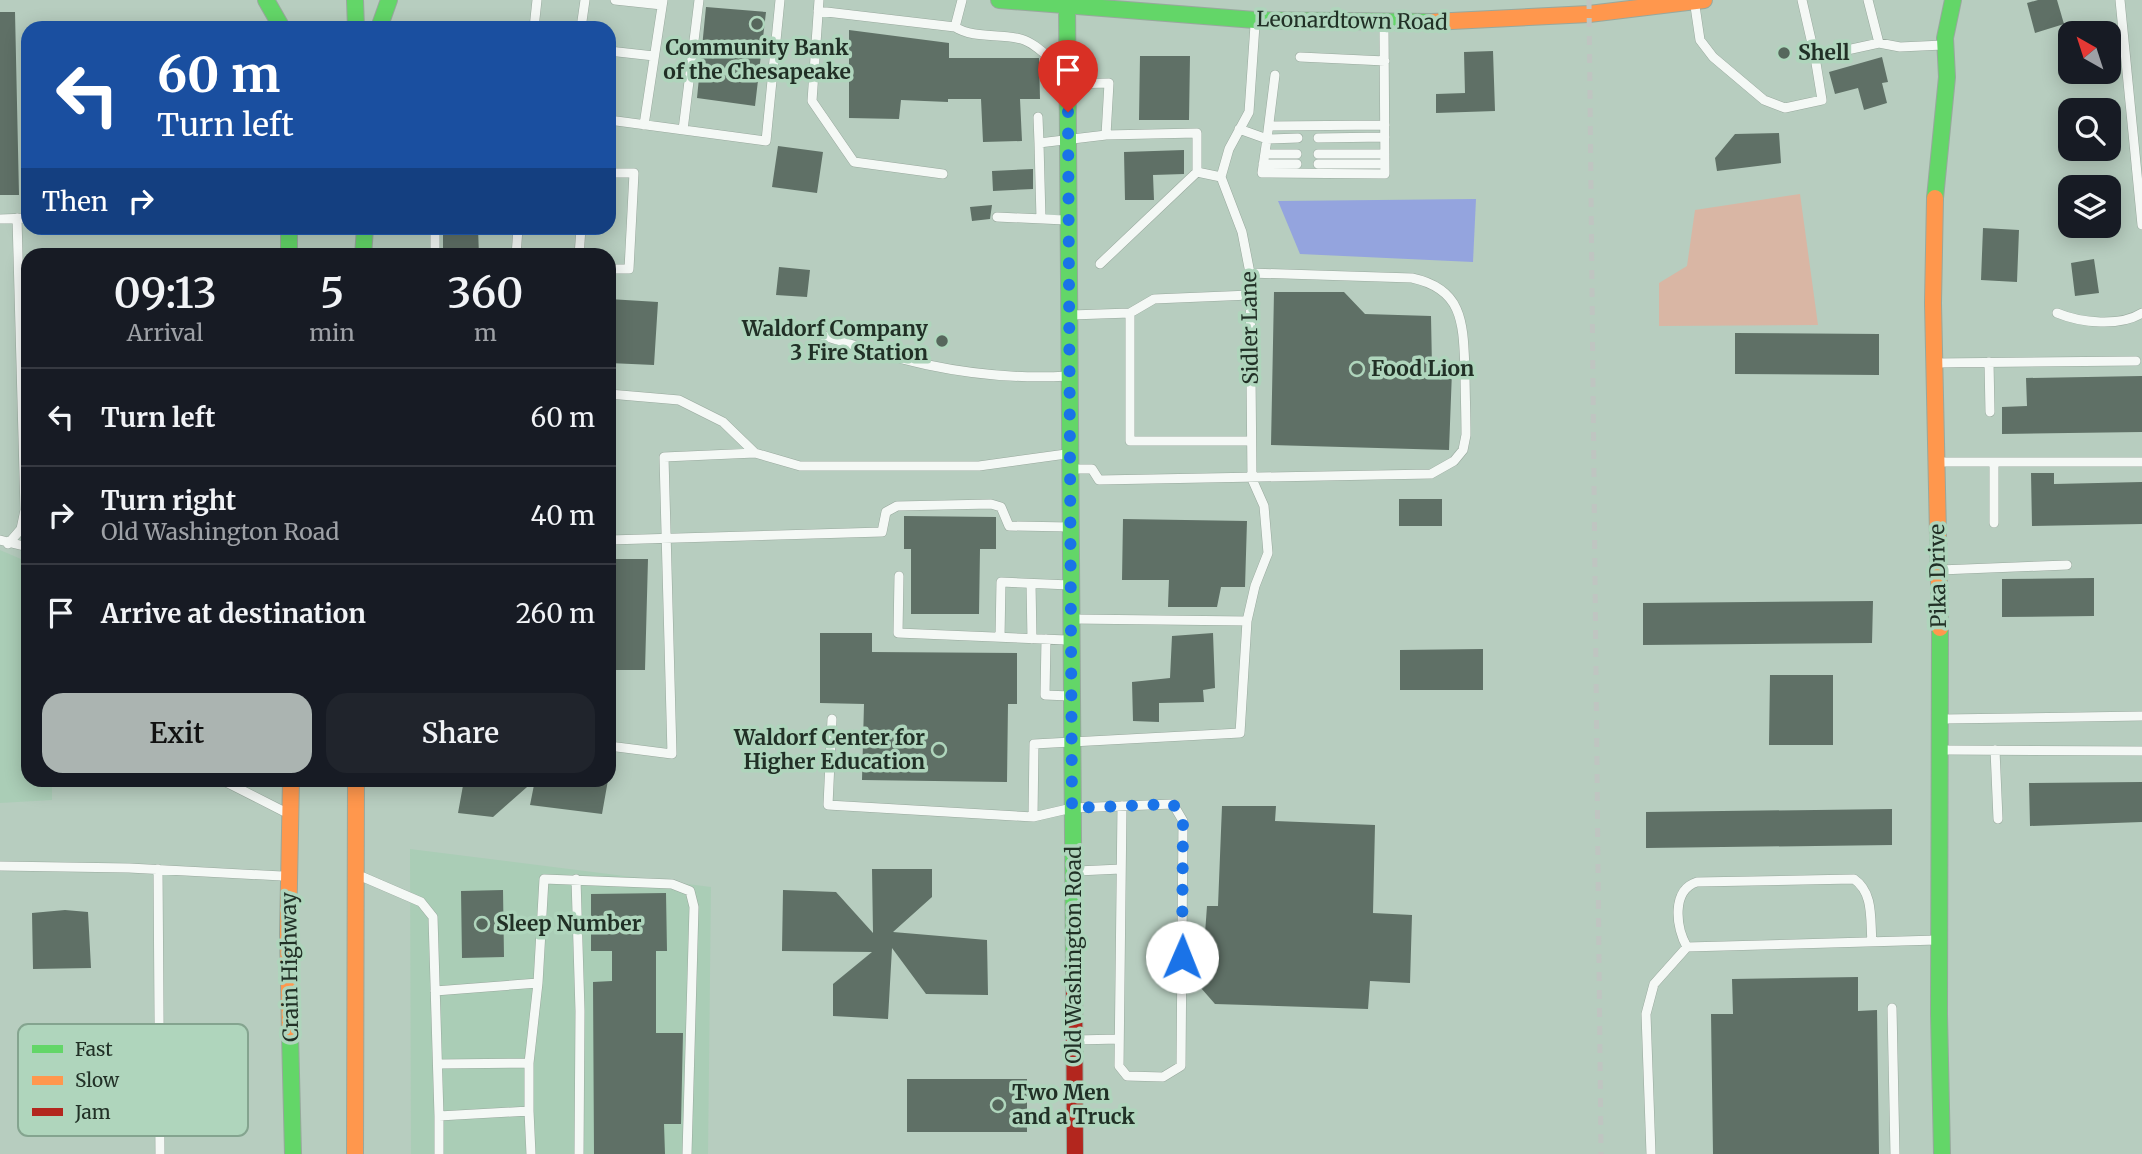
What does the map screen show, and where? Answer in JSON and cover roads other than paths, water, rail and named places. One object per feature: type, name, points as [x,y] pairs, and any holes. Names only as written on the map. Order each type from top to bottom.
[{"type":"main road","points":[[266,0],[278,21]]},
{"type":"main road","points":[[355,0],[356,21]]},
{"type":"main road","points":[[382,21],[389,0]]},
{"type":"main road","name":"Leonardtown Road","points":[[999,0],[1255,20],[1384,24],[1445,24],[1589,14],[1699,1]]},
{"type":"main road","points":[[1133,0],[1147,11]]},
{"type":"main road","name":"Pika Drive","points":[[1942,1154],[1942,719],[1934,363],[1934,204],[1947,77],[1945,45],[1953,0]]},
{"type":"main road","name":"Old Washington Road","points":[[1067,4],[1075,1154]]},
{"type":"main road","points":[[289,9],[289,21]]},
{"type":"main road","name":"Crain Highway","points":[[291,787],[289,876],[293,1154]]},
{"type":"main road","points":[[355,1154],[356,787]]},
{"type":"lane","points":[[535,21],[537,0]]},
{"type":"lane","points":[[582,21],[584,0]]},
{"type":"lane","points":[[615,0],[663,3],[644,125]]},
{"type":"lane","points":[[683,130],[699,0]]},
{"type":"lane","points":[[616,121],[766,141],[780,0]]},
{"type":"lane","points":[[819,0],[812,101],[854,162],[943,174]]},
{"type":"lane","points":[[955,27],[962,0]]},
{"type":"lane","points":[[1699,1],[1700,40],[1713,57],[1765,100],[1785,108],[1822,100],[1802,0]]},
{"type":"lane","points":[[1868,0],[1879,43]]},
{"type":"lane","points":[[2120,0],[2142,225]]},
{"type":"lane","points":[[818,11],[955,27],[967,34],[998,34],[1024,39],[1067,77],[1109,83],[1106,135]]},
{"type":"lane","points":[[1198,172],[1221,177],[1228,149],[1249,112],[1255,20]]},
{"type":"lane","points":[[1275,75],[1262,173],[1342,176],[1385,174],[1384,24]]},
{"type":"lane","points":[[1815,57],[1879,43],[1900,47],[1945,45]]},
{"type":"lane","points":[[616,52],[654,56]]},
{"type":"lane","points":[[1300,57],[1385,61]]},
{"type":"lane","points":[[1038,117],[1041,219]]},
{"type":"lane","points":[[1269,126],[1385,125]]},
{"type":"lane","points":[[1239,130],[1266,139],[1298,138]]},
{"type":"lane","points":[[1039,143],[1106,135],[1198,133],[1198,172],[1100,264]]},
{"type":"lane","points":[[1318,138],[1385,137]]},
{"type":"lane","points":[[1264,159],[1297,159]]},
{"type":"lane","points":[[1318,159],[1385,159]]},
{"type":"lane","points":[[616,173],[634,173],[629,269],[616,269]]},
{"type":"lane","name":"Sidler Lane","points":[[1072,744],[1240,733],[1247,621],[1255,586],[1268,552],[1264,506],[1252,479],[1251,273],[1242,232],[1221,177]]},
{"type":"lane","points":[[997,217],[1068,220]]},
{"type":"lane","points":[[17,218],[21,364]]},
{"type":"lane","points":[[0,219],[21,218]]},
{"type":"lane","points":[[616,747],[672,754],[664,457],[755,453],[800,466],[979,466],[1070,461],[1092,470],[1099,480],[1252,479],[1283,474],[1431,474],[1454,461],[1464,450],[1466,435],[1463,326],[1455,305],[1446,293],[1428,282],[1412,278],[1251,273]]},
{"type":"lane","points":[[1069,316],[1130,313],[1154,299],[1251,296]]},
{"type":"lane","points":[[1130,313],[1130,441],[1251,441]]},
{"type":"lane","points":[[2057,313],[2103,321],[2130,321],[2142,313]]},
{"type":"lane","points":[[791,325],[928,367],[1017,379],[1069,376]]},
{"type":"lane","points":[[1934,363],[2136,361]]},
{"type":"lane","points":[[1989,362],[1990,412]]},
{"type":"lane","points":[[616,395],[679,400],[723,422],[755,453]]},
{"type":"lane","points":[[1936,462],[2142,462]]},
{"type":"lane","points":[[1994,462],[1994,523]]},
{"type":"lane","points":[[616,540],[882,532],[886,512],[897,506],[1001,506],[1009,527],[1070,527]]},
{"type":"lane","points":[[4,542],[21,528]]},
{"type":"lane","points":[[1938,570],[2067,565]]},
{"type":"lane","points":[[899,576],[898,633],[1071,640]]},
{"type":"lane","points":[[1000,637],[1001,582],[1071,585]]},
{"type":"lane","points":[[1031,583],[1032,639]]},
{"type":"lane","points":[[1071,619],[1247,621]]},
{"type":"lane","points":[[1046,639],[1045,695],[1072,696]]},
{"type":"lane","points":[[1942,719],[2142,716]]},
{"type":"lane","points":[[832,719],[828,805],[1033,817],[1072,808],[1122,806],[1173,804],[1183,821],[1181,1066],[1163,1077],[1127,1076],[1119,1066],[1122,806]]},
{"type":"lane","points":[[1033,817],[1034,744],[1072,744]]},
{"type":"lane","points":[[1942,750],[2142,751]]},
{"type":"lane","points":[[1995,750],[1998,819]]},
{"type":"lane","points":[[236,787],[290,815]]},
{"type":"lane","points":[[0,866],[158,869],[289,876]]},
{"type":"lane","points":[[158,869],[159,1024]]},
{"type":"lane","points":[[1073,872],[1121,869]]},
{"type":"lane","points":[[355,873],[421,902],[433,917],[439,1064],[439,1154]]},
{"type":"lane","points":[[531,1154],[529,1063],[538,983],[544,879],[576,879],[672,884],[690,891],[694,907],[687,1154]]},
{"type":"lane","points":[[576,879],[580,1011],[579,1154]]},
{"type":"lane","points":[[1686,947],[1679,934],[1679,895],[1687,885],[1710,882],[1854,879],[1862,885],[1869,897],[1872,942]]},
{"type":"lane","points":[[1651,1154],[1646,1014],[1654,984],[1686,947],[1940,940]]},
{"type":"lane","points":[[435,991],[538,983]]},
{"type":"lane","points":[[1892,1008],[1895,1154]]},
{"type":"lane","points":[[1074,1040],[1119,1039]]},
{"type":"lane","points":[[439,1064],[529,1063]]},
{"type":"lane","points":[[439,1116],[529,1111]]},
{"type":"lane","points":[[160,1136],[160,1154]]},
{"type":"water","points":[[1476,199],[1473,262],[1300,254],[1278,201]]},
{"type":"railway","points":[[1589,0],[1601,1154]]},
{"type":"place","name":"Community Bank of the Chesapeake","points":[[757,24]]},
{"type":"place","name":"Shell","points":[[1784,53]]},
{"type":"place","name":"Waldorf Company 3 Fire Station","points":[[942,341]]},
{"type":"place","name":"Food Lion","points":[[1357,369]]},
{"type":"place","name":"Waldorf Center for Higher Education","points":[[939,750]]},
{"type":"place","name":"Sleep Number","points":[[482,924]]},
{"type":"place","name":"Two Men and a Truck","points":[[998,1105]]}]
